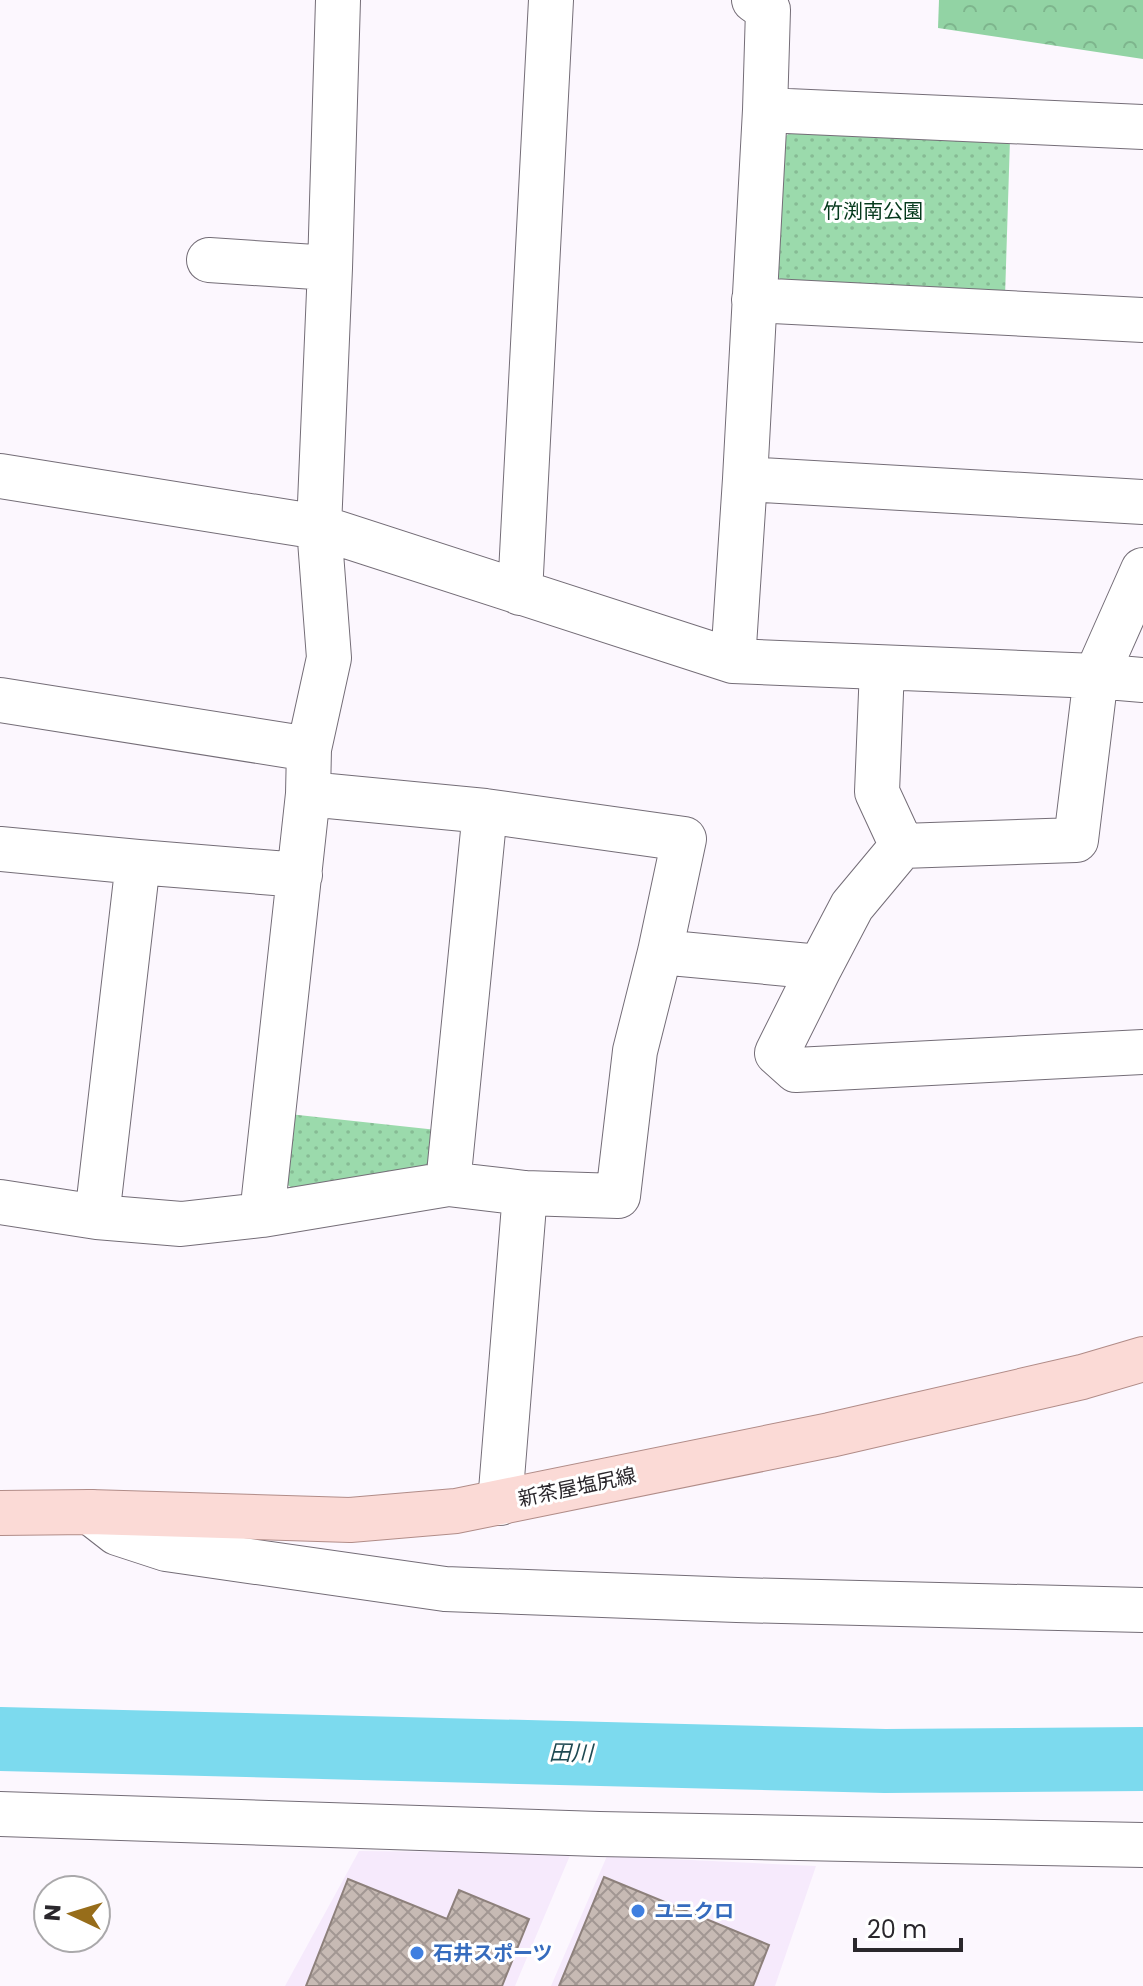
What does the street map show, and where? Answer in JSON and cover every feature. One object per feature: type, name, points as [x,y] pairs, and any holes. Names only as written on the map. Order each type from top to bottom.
[{"type":"main road","name":"新茶屋塩尻線","points":[[0,1513],[90,1512],[350,1520],[456,1511],[830,1435],[1082,1377],[1143,1359]]},
{"type":"street","points":[[262,1215],[300,875],[309,749],[329,658],[319,527],[338,0]]},
{"type":"street","points":[[520,593],[551,0]]},
{"type":"street","points":[[733,661],[765,110],[768,10],[754,0]]},
{"type":"street","points":[[765,110],[1143,127]]},
{"type":"street","points":[[209,260],[330,268]]},
{"type":"street","points":[[754,300],[1143,320]]},
{"type":"street","points":[[0,476],[319,527],[733,661],[1143,680]]},
{"type":"street","points":[[745,479],[1143,502]]},
{"type":"street","points":[[1143,570],[1096,676],[1076,840],[902,846],[852,906],[777,1053],[796,1070],[1143,1052]]},
{"type":"street","points":[[882,668],[877,792],[902,846]]},
{"type":"street","points":[[0,700],[309,749]]},
{"type":"street","points":[[0,1202],[97,1217],[181,1224],[262,1215],[448,1184],[525,1193],[618,1196],[635,1051],[684,839],[485,811],[308,794]]},
{"type":"street","points":[[448,1184],[485,811]]},
{"type":"street","points":[[0,849],[300,875]]},
{"type":"street","points":[[97,1217],[138,862]]},
{"type":"street","points":[[660,952],[820,967]]},
{"type":"street","points":[[500,1503],[525,1193]]},
{"type":"street","points":[[90,1512],[117,1533],[166,1549],[445,1589],[1143,1610]]},
{"type":"street","points":[[0,1814],[599,1834],[1143,1845]]},
{"type":"shaded area","points":[[359,1851],[571,1853],[515,1986],[285,1986]]},
{"type":"shaded area","points":[[607,1856],[816,1866],[775,1986],[551,1986]]},
{"type":"green space","points":[[939,0],[1143,0],[1143,59],[938,28]]},
{"type":"green space","name":"竹渕南公園","points":[[796,129],[1010,139],[1005,297],[786,285],[771,270],[774,144]]},
{"type":"green space","points":[[289,1114],[437,1130],[436,1157],[422,1174],[296,1191],[282,1181]]},
{"type":"building","name":"ユニクロ","points":[[604,1877],[769,1945],[753,1986],[559,1986]]},
{"type":"building","name":"石井スポーツ","points":[[348,1879],[447,1919],[459,1890],[529,1919],[502,1986],[306,1986]]},
{"type":"waterway","name":"田川","points":[[0,1739],[885,1761],[1143,1759]]},
{"type":"place","name":"ユニクロ","points":[[638,1911]]},
{"type":"place","name":"石井スポーツ","points":[[417,1953]]}]
